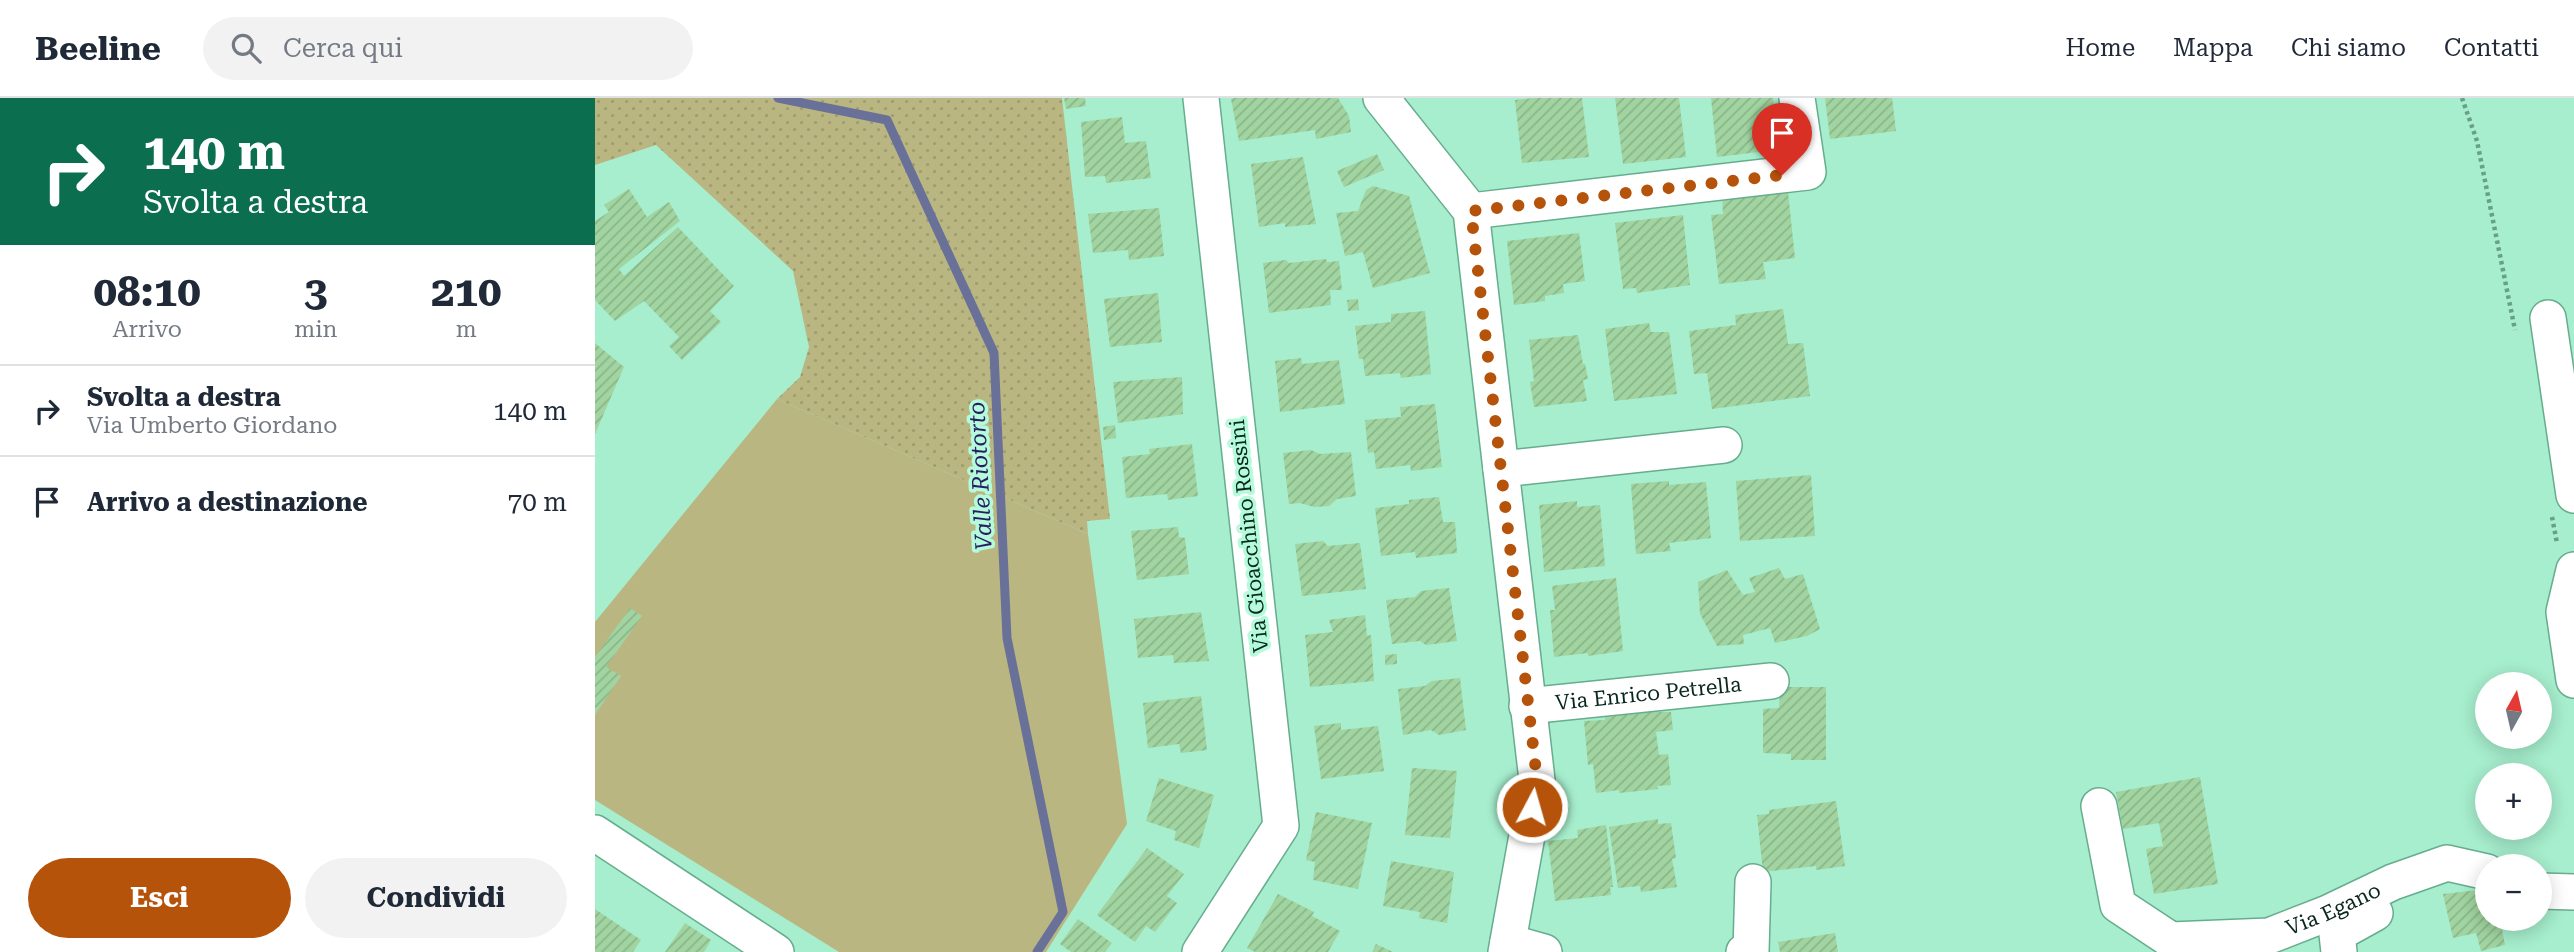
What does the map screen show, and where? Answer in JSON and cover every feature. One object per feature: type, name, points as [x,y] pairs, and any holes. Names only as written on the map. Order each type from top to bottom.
[{"type":"street","name":"Via Gioacchino Rossini","points":[[1200,952],[1281,826],[1201,98]]},
{"type":"street","points":[[1381,98],[1471,211],[1537,780],[1507,947],[1544,952]]},
{"type":"street","points":[[1471,211],[1808,172],[1797,98]]},
{"type":"street","points":[[2548,318],[2574,495]]},
{"type":"street","points":[[1501,470],[1724,445]]},
{"type":"street","points":[[2573,576],[2564,612],[2574,680]]},
{"type":"street","name":"Via Enrico Petrella","points":[[1527,706],[1771,681]]},
{"type":"street","name":"Via Egano","points":[[2099,806],[2118,905],[2171,940],[2269,936],[2447,863],[2475,869]]},
{"type":"street","points":[[595,833],[776,952]]},
{"type":"street","points":[[2339,952],[2337,934],[2413,890],[2420,873]]},
{"type":"street","points":[[1744,952],[1751,951],[1753,881]]},
{"type":"street","points":[[2552,891],[2574,892]]},
{"type":"shaded area","points":[[595,98],[1062,98],[1110,519],[1087,521],[1088,534],[777,399],[800,377],[809,347],[793,271],[656,145],[595,165]]},
{"type":"shaded area","points":[[777,399],[1088,534],[1127,824],[1046,952],[839,952],[595,800],[595,622]]},
{"type":"building","points":[[1064,98],[1085,98],[1086,106],[1066,109]]},
{"type":"building","points":[[1338,98],[1349,116],[1351,132],[1316,139],[1315,130],[1239,141],[1231,99]]},
{"type":"building","points":[[1582,98],[1589,157],[1522,163],[1515,100]]},
{"type":"building","points":[[1615,98],[1679,98],[1686,157],[1623,164]]},
{"type":"building","points":[[1711,98],[1773,98],[1775,113],[1780,113],[1785,149],[1717,157]]},
{"type":"building","points":[[1825,98],[1892,98],[1896,131],[1830,139]]},
{"type":"building","points":[[1122,117],[1125,143],[1146,141],[1151,178],[1106,183],[1105,176],[1085,177],[1081,122]]},
{"type":"building","points":[[1377,154],[1384,170],[1344,187],[1337,171]]},
{"type":"building","points":[[1303,157],[1316,224],[1285,227],[1285,223],[1259,227],[1251,164]]},
{"type":"building","points":[[1373,186],[1409,196],[1430,273],[1373,288],[1363,252],[1345,256],[1336,213],[1358,211],[1366,190]]},
{"type":"building","points":[[629,189],[647,217],[669,202],[680,221],[619,269],[624,276],[678,227],[734,286],[710,311],[721,322],[682,360],[669,346],[679,337],[644,301],[615,321],[595,300],[595,221],[609,212],[604,205]]},
{"type":"building","points":[[1788,192],[1795,258],[1763,262],[1766,279],[1719,284],[1711,215],[1723,214],[1722,195]]},
{"type":"building","points":[[1159,208],[1164,256],[1129,260],[1128,250],[1093,253],[1088,214]]},
{"type":"building","points":[[1683,215],[1690,285],[1637,293],[1636,288],[1623,289],[1615,223]]},
{"type":"building","points":[[1579,233],[1585,281],[1563,284],[1564,293],[1545,296],[1545,301],[1514,305],[1507,241]]},
{"type":"building","points":[[1326,259],[1327,262],[1339,261],[1342,290],[1330,290],[1331,305],[1269,313],[1263,263]]},
{"type":"building","points":[[1158,293],[1162,342],[1110,347],[1104,299]]},
{"type":"building","points":[[1358,299],[1359,310],[1348,311],[1347,300]]},
{"type":"building","points":[[1783,309],[1788,344],[1803,343],[1810,396],[1712,409],[1707,373],[1694,374],[1689,331],[1736,325],[1735,315]]},
{"type":"building","points":[[1425,311],[1431,374],[1401,378],[1400,373],[1365,376],[1363,359],[1359,359],[1355,326],[1391,322],[1391,314]]},
{"type":"building","points":[[1649,323],[1651,332],[1669,332],[1677,394],[1614,401],[1605,329]]},
{"type":"building","points":[[1578,335],[1588,379],[1583,380],[1587,401],[1534,407],[1530,382],[1534,381],[1529,340]]},
{"type":"building","points":[[595,343],[624,367],[595,434]]},
{"type":"building","points":[[1301,358],[1302,364],[1339,360],[1345,404],[1280,412],[1275,361]]},
{"type":"building","points":[[1182,377],[1183,414],[1118,423],[1113,382]]},
{"type":"building","points":[[1435,404],[1442,467],[1411,471],[1410,465],[1376,469],[1374,452],[1368,453],[1365,420],[1401,417],[1400,407]]},
{"type":"building","points":[[1115,425],[1116,438],[1104,440],[1103,427]]},
{"type":"building","points":[[1192,444],[1198,496],[1168,500],[1167,494],[1126,498],[1122,457],[1150,454],[1149,449]]},
{"type":"building","points":[[1311,450],[1320,454],[1351,452],[1356,496],[1337,499],[1329,506],[1289,504],[1283,453]]},
{"type":"building","points":[[1811,475],[1815,536],[1740,541],[1736,481]]},
{"type":"building","points":[[1669,481],[1669,485],[1706,482],[1711,538],[1669,543],[1671,551],[1636,554],[1631,484]]},
{"type":"building","points":[[1439,497],[1443,522],[1455,522],[1457,553],[1416,558],[1415,552],[1381,556],[1375,508],[1409,504],[1409,500]]},
{"type":"building","points":[[1577,501],[1577,507],[1600,505],[1605,566],[1544,572],[1539,505]]},
{"type":"building","points":[[1178,527],[1179,537],[1185,538],[1189,574],[1137,580],[1131,531]]},
{"type":"building","points":[[1323,541],[1328,546],[1360,543],[1366,589],[1302,596],[1295,544]]},
{"type":"building","points":[[1779,568],[1785,579],[1803,574],[1820,629],[1807,636],[1775,643],[1770,628],[1743,635],[1744,644],[1717,646],[1700,614],[1698,582],[1727,570],[1743,595],[1755,592],[1749,578]]},
{"type":"building","points":[[1616,578],[1623,651],[1554,657],[1550,610],[1555,610],[1552,586]]},
{"type":"building","points":[[1449,588],[1457,641],[1426,645],[1420,641],[1392,644],[1386,600],[1415,597],[1421,591]]},
{"type":"building","points":[[630,608],[642,616],[606,667],[621,676],[595,715],[595,657]]},
{"type":"building","points":[[1201,612],[1209,661],[1174,663],[1173,655],[1138,658],[1134,619]]},
{"type":"building","points":[[1365,615],[1367,636],[1371,635],[1374,681],[1310,687],[1305,635],[1333,632],[1329,620]]},
{"type":"building","points":[[1397,654],[1397,664],[1385,665],[1385,655]]},
{"type":"building","points":[[1460,678],[1466,730],[1439,735],[1431,730],[1403,735],[1398,689]]},
{"type":"building","points":[[1780,687],[1826,687],[1826,760],[1791,760],[1791,754],[1763,753],[1763,709],[1779,708]]},
{"type":"building","points":[[1201,696],[1207,750],[1181,753],[1179,744],[1148,748],[1143,703]]},
{"type":"building","points":[[1650,712],[1671,712],[1673,730],[1656,732],[1659,755],[1668,754],[1671,785],[1657,786],[1658,789],[1596,793],[1593,764],[1588,765],[1584,721]]},
{"type":"building","points":[[1341,723],[1341,730],[1378,726],[1384,771],[1321,779],[1314,726]]},
{"type":"building","points":[[1412,768],[1457,771],[1450,838],[1405,835]]},
{"type":"building","points":[[2200,777],[2218,884],[2154,894],[2146,849],[2163,846],[2159,823],[2123,829],[2116,792]]},
{"type":"building","points":[[1159,778],[1214,795],[1199,848],[1174,840],[1176,831],[1146,821]]},
{"type":"building","points":[[1836,801],[1845,866],[1816,870],[1816,866],[1763,872],[1757,815],[1769,814],[1769,810]]},
{"type":"building","points":[[1316,812],[1372,823],[1358,889],[1313,880],[1315,862],[1306,860]]},
{"type":"building","points":[[1658,819],[1658,824],[1671,823],[1676,858],[1672,859],[1677,887],[1641,892],[1640,886],[1618,888],[1609,827]]},
{"type":"building","points":[[1606,825],[1613,887],[1610,887],[1611,895],[1555,901],[1548,841],[1578,838],[1577,830]]},
{"type":"building","points":[[1147,848],[1184,874],[1167,896],[1177,903],[1155,932],[1146,926],[1135,942],[1097,915]]},
{"type":"building","points":[[1391,861],[1454,872],[1447,923],[1419,918],[1420,912],[1383,906]]},
{"type":"building","points":[[2475,890],[2475,931],[2502,931],[2505,945],[2481,951],[2476,933],[2453,938],[2443,894]]},
{"type":"building","points":[[1278,894],[1314,912],[1312,916],[1340,931],[1328,952],[1255,952],[1247,948]]},
{"type":"building","points":[[595,909],[641,940],[633,952],[595,952]]},
{"type":"building","points":[[1078,919],[1112,943],[1105,952],[1071,952],[1060,944]]},
{"type":"building","points":[[685,923],[711,940],[704,952],[665,952]]},
{"type":"building","points":[[1835,933],[1838,952],[1780,952],[1778,942]]},
{"type":"building","points":[[1376,944],[1393,952],[1372,952]]},
{"type":"waterway","name":"Valle Riotorto","points":[[778,98],[887,120],[994,353],[1007,638],[1063,912],[1037,952]]},
{"type":"route","points":[[1532,807],[1537,780],[1471,211],[1782,175]]}]
